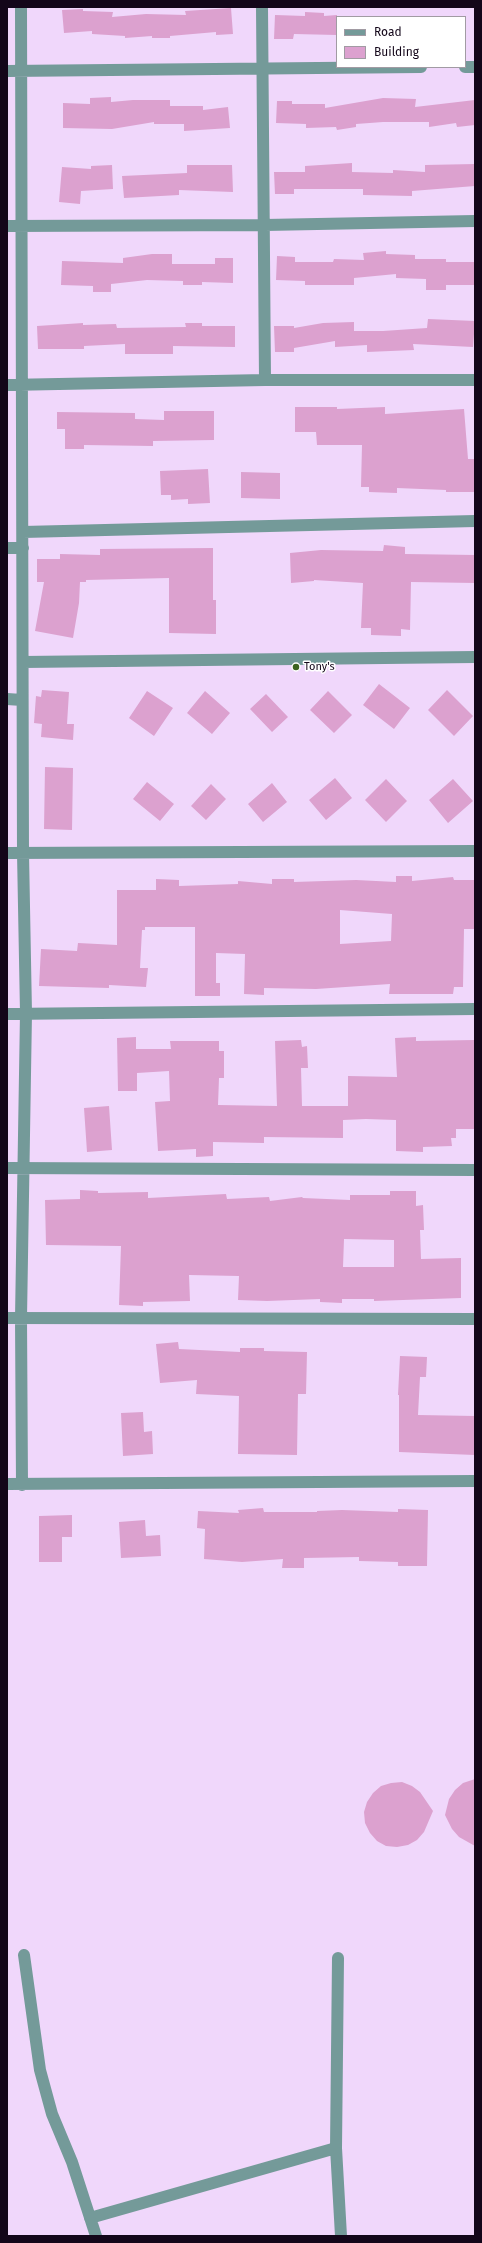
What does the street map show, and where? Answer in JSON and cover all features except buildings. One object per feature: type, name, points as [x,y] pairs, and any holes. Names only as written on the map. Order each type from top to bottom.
[{"type":"street","points":[[21,7],[23,385],[22,700],[26,1013],[21,1318],[22,1485]]},
{"type":"street","points":[[262,7],[265,225],[265,380]]},
{"type":"street","points":[[7,71],[336,68]]},
{"type":"street","points":[[7,226],[265,225],[475,221]]},
{"type":"street","points":[[7,385],[265,380],[475,380]]},
{"type":"street","points":[[23,532],[475,521]]},
{"type":"street","points":[[7,548],[23,548]]},
{"type":"street","points":[[23,662],[475,657]]},
{"type":"street","points":[[7,699],[22,700]]},
{"type":"street","points":[[7,853],[475,851]]},
{"type":"street","points":[[7,1014],[475,1009]]},
{"type":"street","points":[[7,1168],[475,1170]]},
{"type":"street","points":[[7,1318],[475,1319]]},
{"type":"street","points":[[7,1484],[475,1481]]},
{"type":"street","points":[[24,1955],[40,2070],[52,2114],[72,2162],[96,2236]]},
{"type":"street","points":[[338,1958],[336,2148],[341,2236]]},
{"type":"street","points":[[90,2218],[336,2148]]},
{"type":"place","name":"Tony's","points":[[296,667]]}]
